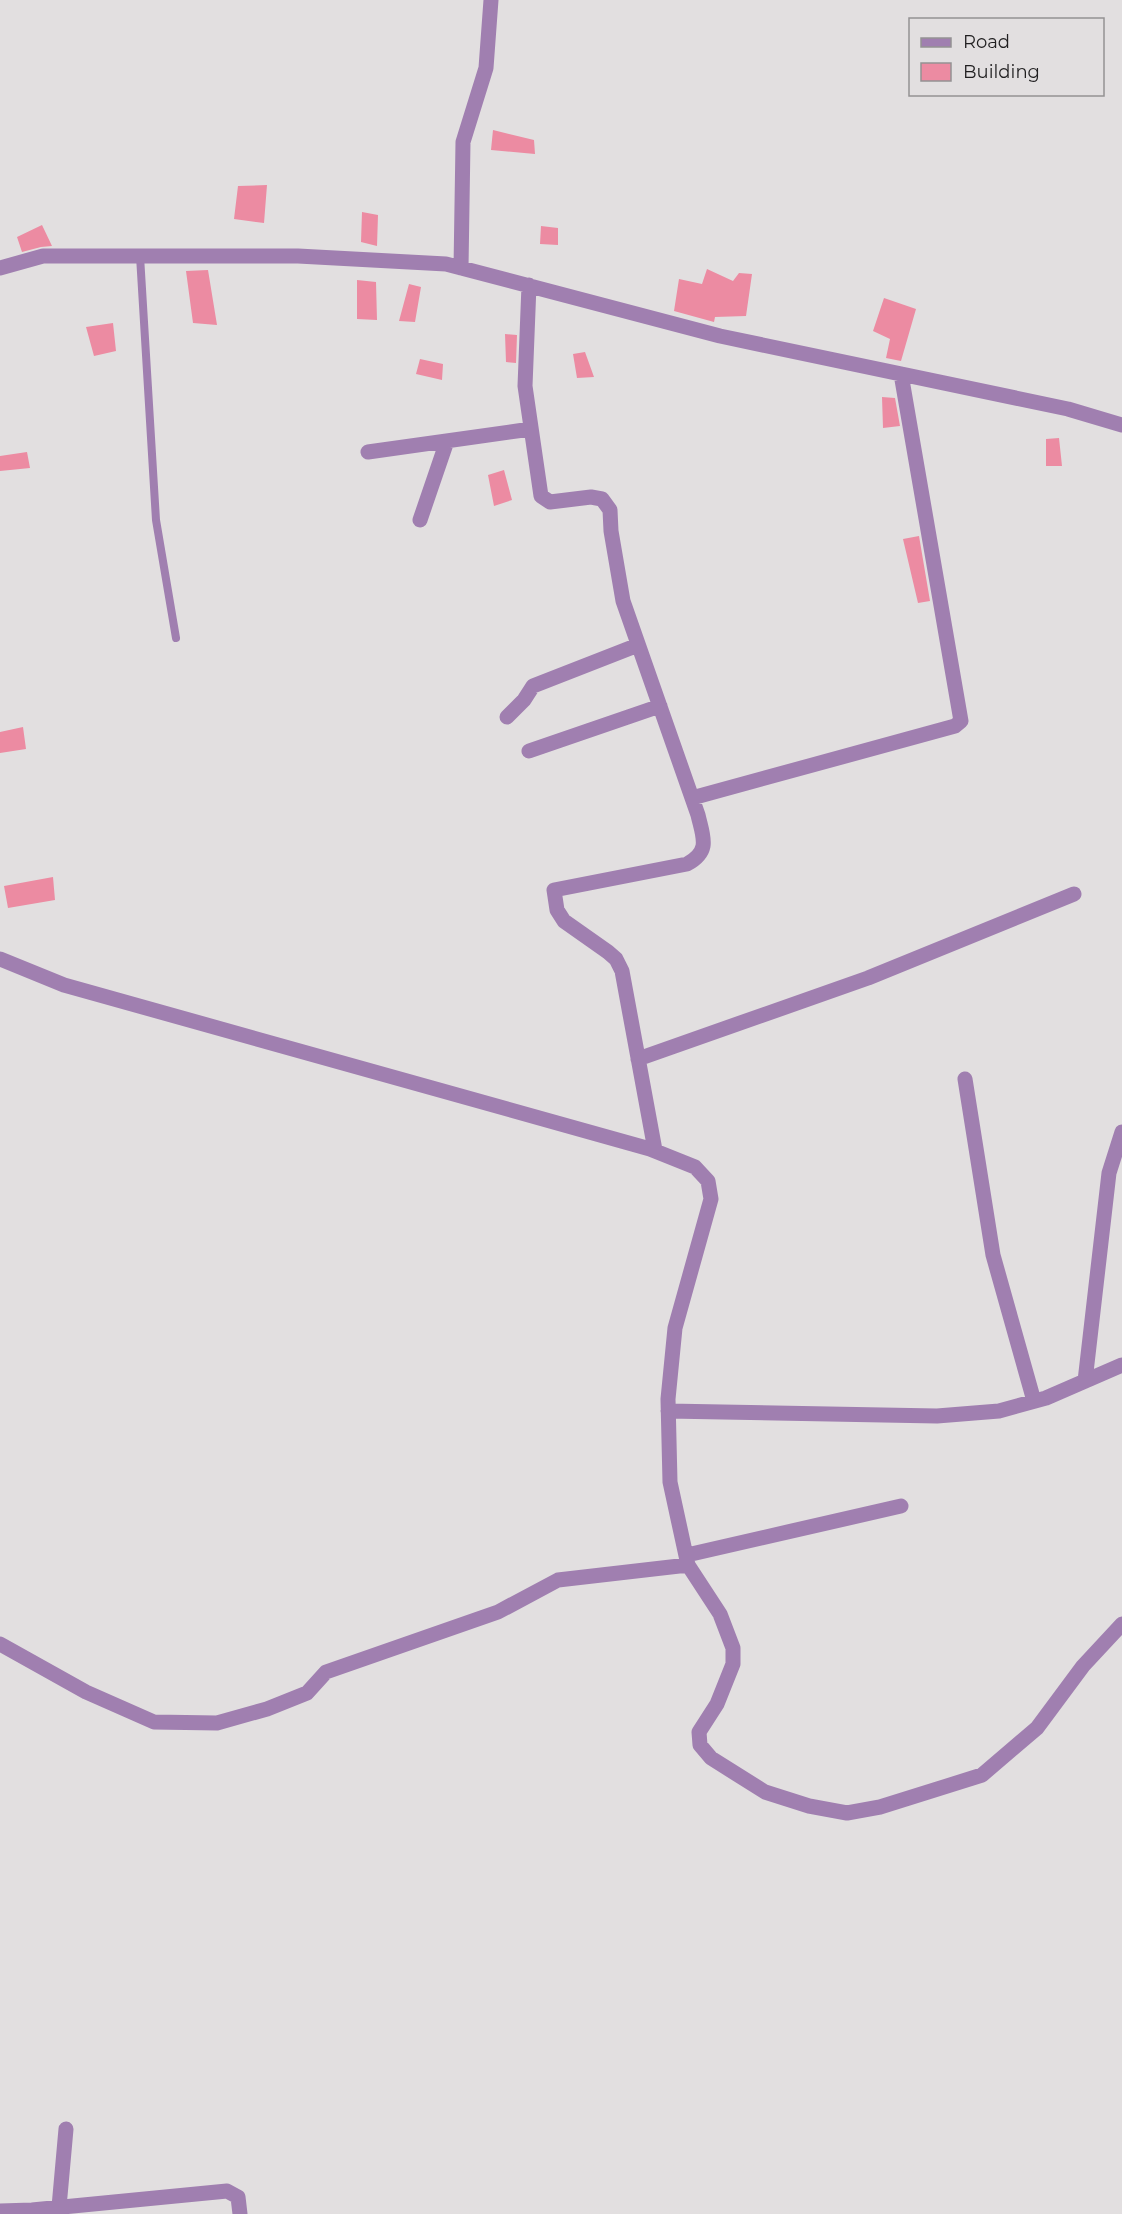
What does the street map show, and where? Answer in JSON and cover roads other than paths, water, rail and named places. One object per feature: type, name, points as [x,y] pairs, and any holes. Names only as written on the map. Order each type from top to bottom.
[{"type":"street","points":[[461,268],[463,142],[486,68],[491,0]]},
{"type":"street","points":[[0,268],[43,256],[298,256],[446,264],[720,336],[1068,409],[1122,425]]},
{"type":"street","points":[[528,285],[525,386],[541,496],[550,502],[591,497],[603,499],[610,510],[611,531],[623,601],[698,815],[704,846],[699,857],[687,864],[554,890],[557,909],[564,921],[616,959],[622,971],[655,1150]]},
{"type":"street","points":[[692,798],[955,726],[961,721],[901,374]]},
{"type":"street","points":[[368,452],[531,429]]},
{"type":"street","points":[[420,520],[447,441]]},
{"type":"street","points":[[507,717],[524,700],[533,686],[638,645]]},
{"type":"street","points":[[529,751],[660,706]]},
{"type":"street","points":[[638,1059],[868,978],[1074,894]]},
{"type":"street","points":[[0,959],[64,985],[655,1150],[695,1167],[708,1181],[711,1199],[675,1328],[668,1411],[670,1482],[688,1560],[720,1614],[733,1648],[733,1664],[717,1704],[699,1732],[700,1745],[711,1758],[765,1792],[809,1806],[846,1813],[880,1808],[982,1775],[1037,1728],[1083,1666],[1122,1624]]},
{"type":"street","points":[[965,1079],[993,1255],[1034,1401]]},
{"type":"street","points":[[1085,1381],[1109,1173],[1122,1132]]},
{"type":"street","points":[[668,1411],[937,1416],[999,1411],[1046,1398],[1122,1365]]},
{"type":"street","points":[[0,1644],[86,1692],[154,1722],[217,1722],[277,1705],[306,1693],[326,1672],[498,1612],[558,1580],[688,1560],[901,1506]]},
{"type":"street","points":[[59,2207],[66,2129]]},
{"type":"street","points":[[0,2211],[33,2212],[59,2207],[227,2191],[238,2197],[240,2214]]},
{"type":"lane","points":[[140,256],[156,520],[176,638]]}]
